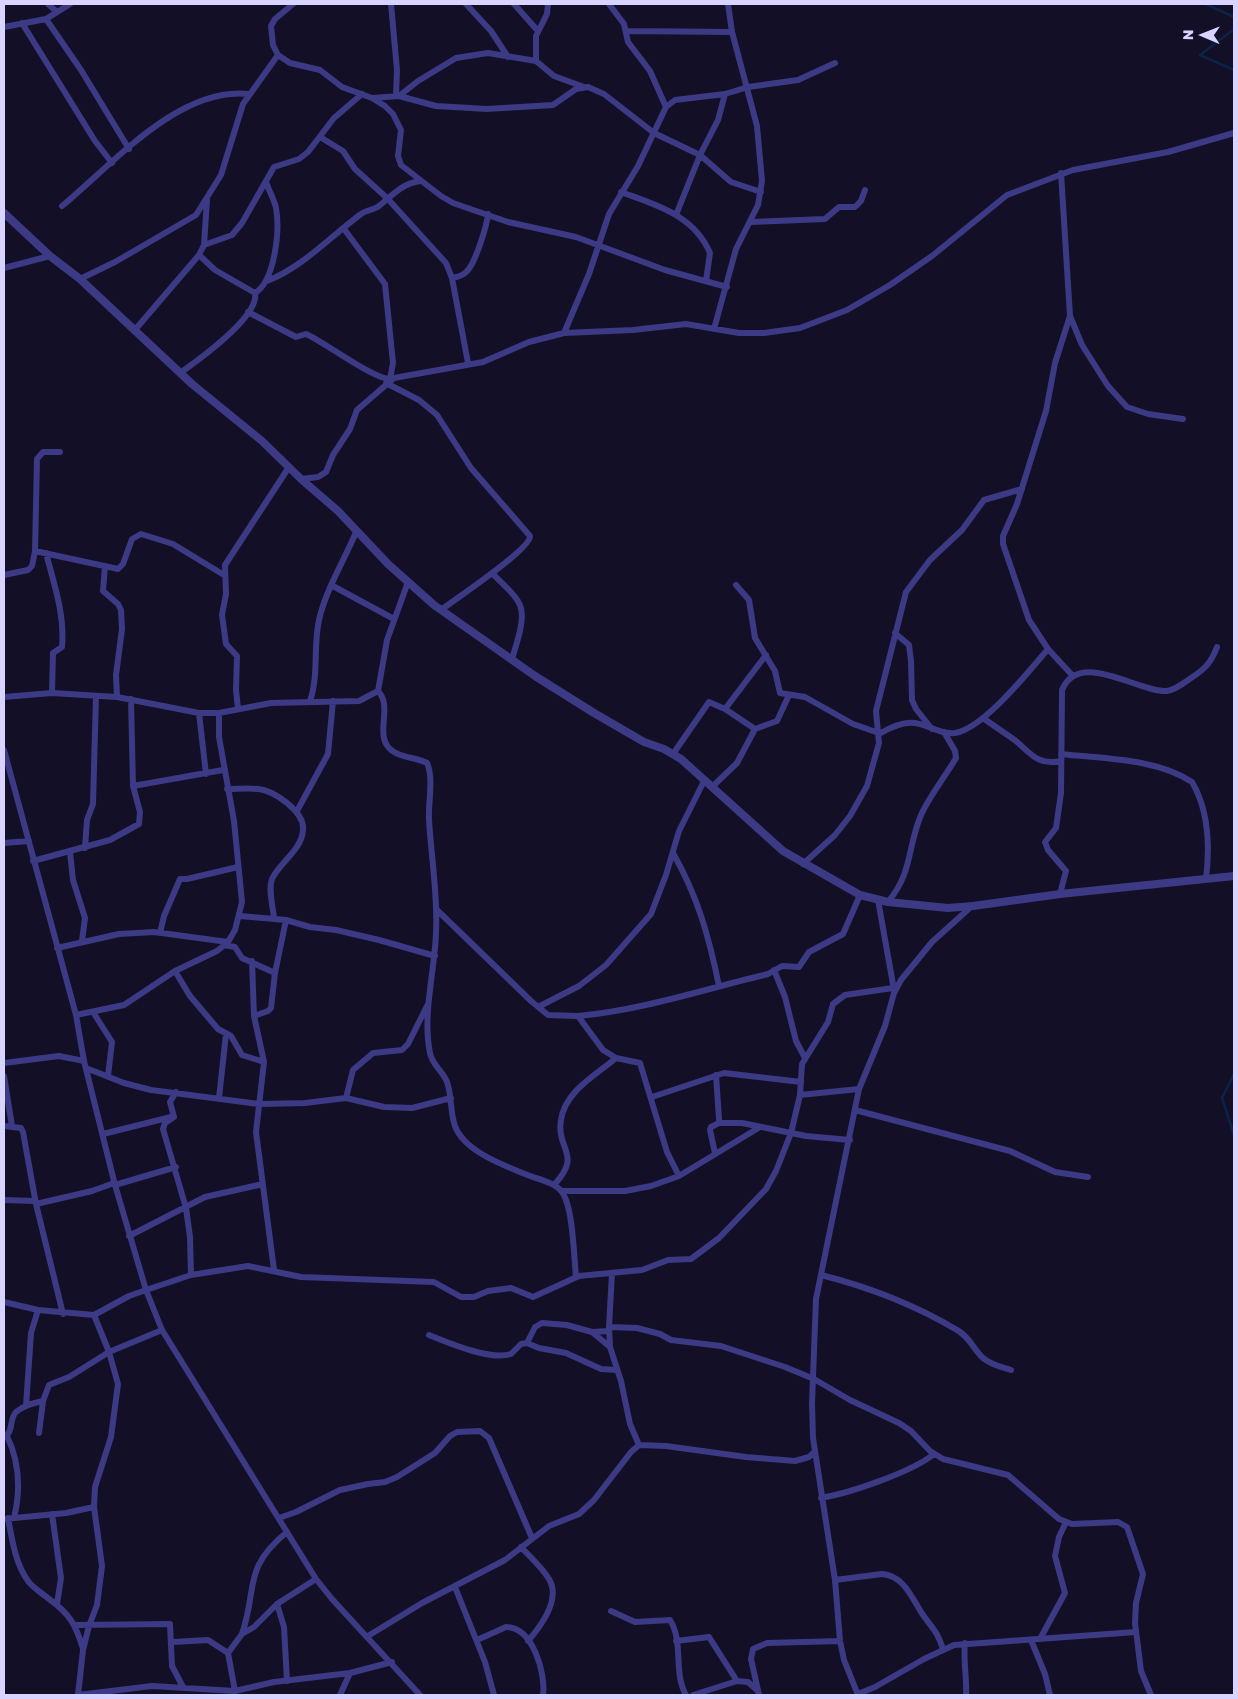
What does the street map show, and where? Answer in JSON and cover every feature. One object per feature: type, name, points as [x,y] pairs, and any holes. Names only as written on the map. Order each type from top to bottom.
[{"type":"street","points":[[48,4],[57,12]]},
{"type":"street","points":[[4,26],[46,19],[70,4]]},
{"type":"street","points":[[292,4],[275,19],[271,26],[273,45],[278,55],[290,63],[320,70],[342,87],[372,98],[385,106],[398,122],[401,130],[399,161],[420,181],[453,203],[508,222],[576,237],[658,268],[727,287]]},
{"type":"street","points":[[391,4],[397,70],[397,96]]},
{"type":"street","points":[[466,4],[491,31],[508,57]]},
{"type":"street","points":[[514,4],[538,31]]},
{"type":"street","points":[[536,61],[535,43],[538,31],[547,14],[548,4]]},
{"type":"street","points":[[609,4],[626,31],[628,42],[650,72],[666,107]]},
{"type":"street","points":[[714,329],[727,287],[736,248],[751,222],[761,192],[757,126],[732,32],[728,4]]},
{"type":"street","points":[[46,19],[81,70],[129,149]]},
{"type":"street","points":[[22,22],[95,141],[112,164]]},
{"type":"street","points":[[626,31],[732,32]]},
{"type":"street","points":[[397,96],[456,58],[492,53],[536,61],[554,76],[604,94],[654,133],[700,155],[731,182],[761,192]]},
{"type":"street","points":[[80,279],[115,262],[196,215],[207,200],[220,175],[243,104],[278,55]]},
{"type":"street","points":[[564,333],[589,274],[610,214],[666,107],[675,100],[724,94],[748,87],[798,80],[834,63]]},
{"type":"street","points":[[372,98],[397,96],[436,106],[487,109],[553,105],[571,92],[584,87]]},
{"type":"street","points":[[62,206],[163,120],[203,99],[230,93],[249,94]]},
{"type":"street","points":[[204,245],[232,235],[252,208],[274,167],[299,159],[320,137],[337,114],[362,94]]},
{"type":"street","points":[[676,215],[700,155],[718,120],[724,94]]},
{"type":"street","points":[[301,479],[318,477],[326,472],[333,455],[350,429],[356,410],[388,381],[468,363],[483,362],[529,342],[564,333],[633,330],[686,324],[764,334],[800,328],[830,318],[870,298],[918,266],[1007,195],[1061,173],[1168,152],[1234,133]]},
{"type":"street","points":[[320,137],[343,151],[360,175],[387,198],[446,263],[452,278],[468,363]]},
{"type":"street","points":[[1061,173],[1070,316],[1082,345],[1096,368],[1127,407],[1148,414],[1183,419]]},
{"type":"street","points":[[180,373],[208,354],[248,312],[254,303],[255,294],[268,281],[289,271],[362,214],[376,208],[407,184],[420,181]]},
{"type":"street","points":[[266,182],[276,214],[274,253],[268,281]]},
{"type":"street","points":[[751,222],[825,220],[839,207],[853,208],[858,205],[865,190]]},
{"type":"street","points":[[621,192],[676,215],[692,226],[708,249],[710,256],[706,281]]},
{"type":"street","points":[[134,331],[199,255],[204,245],[207,200]]},
{"type":"street","points":[[4,213],[50,256],[80,279],[180,373],[262,441],[301,479],[338,511],[356,532],[408,582],[441,610],[594,713],[644,742],[681,759],[770,841],[803,864],[860,894],[878,900],[948,908],[1234,876]]},
{"type":"street","points":[[452,278],[466,273],[471,267],[487,224],[488,214]]},
{"type":"street","points":[[344,229],[385,284],[393,363],[388,381]]},
{"type":"street","points":[[199,255],[215,270],[255,294]]},
{"type":"street","points":[[4,268],[50,256]]},
{"type":"street","points":[[248,312],[296,337],[306,334],[330,346],[377,377],[388,381],[419,400],[437,415],[471,468],[529,534],[531,539],[529,543],[441,610]]},
{"type":"street","points":[[1070,316],[1054,363],[1046,411],[1022,489],[1003,536],[1003,544],[1022,605],[1029,620],[1048,649],[1072,675]]},
{"type":"street","points":[[4,576],[30,568],[35,551],[36,458],[43,452],[60,452]]},
{"type":"street","points":[[238,709],[236,690],[237,656],[226,644],[222,612],[226,594],[225,566],[289,467]]},
{"type":"street","points":[[803,864],[835,835],[860,800],[878,750],[879,733],[876,725],[876,711],[906,592],[930,560],[962,530],[984,500],[1022,489]]},
{"type":"street","points":[[310,701],[315,677],[318,626],[323,605],[356,532]]},
{"type":"street","points":[[35,551],[115,569],[121,567],[132,539],[141,534],[173,544],[224,574]]},
{"type":"street","points":[[46,553],[60,602],[62,640],[62,648],[52,653],[52,693]]},
{"type":"street","points":[[105,566],[103,591],[118,604],[121,610],[122,629],[116,675],[116,697]]},
{"type":"street","points":[[492,573],[514,596],[521,608],[521,618],[512,659]]},
{"type":"street","points":[[408,582],[387,640],[378,691],[384,700],[386,744],[392,751],[424,761],[429,768],[429,823],[437,910],[435,956],[428,1022],[430,1054],[434,1064],[446,1080],[455,1125],[459,1134],[470,1145],[510,1168],[554,1185],[562,1191],[568,1207],[576,1277]]},
{"type":"street","points":[[331,585],[394,619]]},
{"type":"street","points":[[736,585],[749,600],[756,638],[775,671],[780,693],[805,697],[853,724],[879,733],[910,723],[944,732],[964,730],[983,718],[1017,686],[1048,649]]},
{"type":"street","points":[[895,633],[909,645],[914,705],[933,730]]},
{"type":"street","points":[[1060,894],[1066,871],[1048,850],[1045,842],[1048,835],[1054,831],[1057,822],[1061,793],[1062,690],[1072,675],[1088,672],[1106,675],[1158,690],[1172,690],[1206,668],[1217,647]]},
{"type":"street","points":[[725,709],[766,655]]},
{"type":"street","points":[[4,697],[52,693],[116,697],[199,712],[219,713],[271,703],[359,701],[378,691]]},
{"type":"street","points":[[712,787],[737,763],[755,730],[777,721],[789,695]]},
{"type":"street","points":[[84,848],[87,820],[94,804],[96,696]]},
{"type":"street","points":[[33,861],[110,840],[139,824],[140,814],[133,786],[131,699]]},
{"type":"street","points":[[298,811],[328,754],[333,701]]},
{"type":"street","points":[[673,754],[708,703],[725,709],[755,730]]},
{"type":"street","points":[[199,712],[206,774]]},
{"type":"street","points":[[76,1015],[124,1005],[175,971],[218,951],[226,944],[240,916],[242,902],[234,821],[223,770],[219,713]]},
{"type":"street","points":[[983,718],[1018,743],[1029,755],[1049,762],[1061,757],[1150,766],[1174,772],[1192,782],[1205,814],[1209,845],[1206,879]]},
{"type":"street","points":[[888,902],[900,887],[906,874],[914,836],[922,813],[956,758],[955,751],[944,732]]},
{"type":"street","points":[[4,751],[76,1015],[85,1064],[129,1236],[146,1290],[162,1330],[316,1578],[332,1599],[392,1662],[420,1695]]},
{"type":"street","points":[[133,786],[223,770]]},
{"type":"street","points":[[538,1007],[580,986],[606,965],[652,911],[673,854],[679,831],[704,781]]},
{"type":"street","points":[[227,788],[260,789],[271,792],[298,811],[304,831],[290,857],[272,881],[274,918]]},
{"type":"street","points":[[4,843],[29,841]]},
{"type":"street","points":[[70,852],[73,880],[85,918],[82,941]]},
{"type":"street","points":[[673,854],[689,882],[706,930],[719,986]]},
{"type":"street","points":[[160,933],[164,916],[180,879],[187,879],[238,866]]},
{"type":"street","points":[[437,910],[538,1007],[550,1016],[578,1016],[609,1013],[719,986],[782,966],[799,967],[809,952],[843,934],[860,894]]},
{"type":"street","points":[[878,900],[894,991]]},
{"type":"street","points":[[973,906],[932,942],[894,991],[885,1026],[859,1089],[816,1299],[812,1403],[815,1451],[821,1498],[836,1580],[840,1641],[844,1660],[858,1694],[943,1649],[965,1643],[1136,1632]]},
{"type":"street","points":[[240,916],[274,918],[310,927],[336,930],[435,956]]},
{"type":"street","points":[[254,1016],[271,1009],[275,973],[286,920]]},
{"type":"street","points":[[57,948],[119,934],[160,933],[235,947],[241,957],[275,973]]},
{"type":"street","points":[[252,961],[254,1016],[264,1062],[256,1132],[262,1163],[274,1270]]},
{"type":"street","points":[[774,970],[785,997],[796,1041],[805,1058]]},
{"type":"street","points":[[175,971],[194,1000],[216,1027],[231,1036],[242,1055],[264,1062]]},
{"type":"street","points":[[4,1302],[63,1314],[94,1315],[129,1296],[146,1290],[191,1275],[236,1266],[274,1270],[307,1278],[434,1282],[456,1295],[471,1297],[495,1289],[511,1288],[534,1297],[576,1277],[642,1270],[668,1260],[684,1261],[707,1249],[766,1189],[776,1171],[791,1133],[800,1095],[802,1064],[824,1029],[833,1004],[837,999],[857,992],[894,991]]},
{"type":"street","points":[[346,1098],[353,1070],[373,1053],[402,1050],[408,1044],[431,1000]]},
{"type":"street","points":[[93,1012],[112,1042],[108,1076]]},
{"type":"street","points":[[578,1016],[600,1048],[616,1058],[640,1063],[652,1097],[667,1152],[680,1176]]},
{"type":"street","points":[[219,1098],[226,1034]]},
{"type":"street","points":[[4,1063],[59,1056],[85,1064],[108,1076],[144,1088],[259,1104],[306,1103],[346,1098],[384,1107],[412,1108],[451,1098]]},
{"type":"street","points":[[554,1185],[560,1178],[568,1161],[568,1154],[561,1134],[561,1120],[570,1098],[579,1087],[616,1058]]},
{"type":"street","points":[[652,1097],[716,1075],[733,1073],[801,1082]]},
{"type":"street","points":[[716,1075],[719,1123]]},
{"type":"street","points":[[4,1076],[12,1126]]},
{"type":"street","points":[[800,1095],[859,1089]]},
{"type":"street","points":[[174,1116],[170,1102],[176,1092]]},
{"type":"street","points":[[855,1110],[1010,1151],[1055,1172],[1088,1178]]},
{"type":"street","points":[[103,1134],[174,1116]]},
{"type":"street","points":[[174,1116],[165,1123],[163,1129],[176,1167],[186,1208],[190,1237],[191,1275]]},
{"type":"street","points":[[715,1153],[710,1128],[719,1123],[742,1122],[791,1133],[850,1140]]},
{"type":"street","points":[[4,1126],[21,1128],[23,1132],[35,1202],[63,1314]]},
{"type":"street","points":[[562,1191],[625,1191],[651,1186],[680,1176],[760,1127]]},
{"type":"street","points":[[4,1200],[35,1202],[92,1191],[176,1167]]},
{"type":"street","points":[[129,1236],[212,1194],[263,1184]]},
{"type":"street","points":[[612,1273],[610,1347],[618,1370],[630,1424],[639,1445]]},
{"type":"street","points":[[821,1275],[868,1288],[922,1310],[965,1335],[978,1352],[991,1363],[1011,1370]]},
{"type":"street","points":[[26,1406],[32,1333],[38,1310]]},
{"type":"street","points":[[94,1315],[109,1352],[118,1384],[105,1460],[95,1487],[94,1507],[102,1566],[97,1605],[83,1650],[78,1695],[135,1688],[183,1687],[212,1693],[235,1691],[286,1681],[350,1673],[392,1662]]},
{"type":"street","points":[[527,1343],[535,1327],[540,1323],[567,1325],[592,1332],[610,1347]]},
{"type":"street","points":[[592,1332],[637,1328],[660,1334],[669,1339],[721,1346],[814,1379],[850,1400],[899,1423],[934,1454],[948,1460],[1008,1474],[1059,1519],[1066,1522],[1084,1524],[1118,1522],[1127,1527],[1143,1574],[1135,1612],[1136,1632],[1141,1672],[1151,1695]]},
{"type":"street","points":[[39,1433],[43,1401],[49,1385],[69,1377],[109,1352],[162,1330]]},
{"type":"street","points":[[429,1335],[457,1347],[497,1355],[511,1354],[521,1344],[527,1343],[542,1349],[566,1353],[601,1369],[618,1370]]},
{"type":"street","points":[[43,1401],[26,1406],[14,1415],[5,1436],[17,1462],[19,1488],[9,1518],[14,1548],[23,1573],[29,1583],[57,1604],[76,1625],[83,1650]]},
{"type":"street","points":[[278,1518],[296,1512],[340,1490],[385,1482],[435,1453],[450,1436],[457,1432],[480,1431],[489,1438],[532,1538]]},
{"type":"street","points":[[368,1636],[505,1560],[532,1538],[553,1525],[579,1514],[590,1505],[628,1454],[639,1445],[666,1446],[795,1461],[809,1457],[815,1451]]},
{"type":"street","points":[[821,1498],[848,1492],[916,1466],[934,1454]]},
{"type":"street","points":[[9,1518],[52,1514],[94,1507]]},
{"type":"street","points":[[52,1514],[61,1578],[57,1604]]},
{"type":"street","points":[[1040,1639],[1065,1593],[1055,1556],[1056,1546],[1066,1522]]},
{"type":"street","points":[[228,1653],[242,1634],[249,1613],[251,1585],[256,1566],[286,1532]]},
{"type":"street","points":[[521,1547],[546,1574],[553,1590],[549,1609],[528,1641]]},
{"type":"street","points":[[836,1580],[882,1574],[890,1575],[900,1581],[925,1618],[936,1629],[943,1649]]},
{"type":"street","points":[[242,1634],[254,1627],[277,1604],[316,1578]]},
{"type":"street","points":[[454,1587],[477,1640],[494,1695]]},
{"type":"street","points":[[277,1604],[284,1627],[286,1681]]},
{"type":"street","points":[[612,1611],[636,1622],[670,1620],[676,1642],[680,1684],[686,1695]]},
{"type":"street","points":[[76,1625],[131,1626],[167,1623],[172,1626],[172,1666],[183,1687]]},
{"type":"street","points":[[477,1640],[506,1627],[518,1631],[528,1641],[542,1667],[544,1680],[543,1695]]},
{"type":"street","points":[[676,1642],[709,1636],[736,1681]]},
{"type":"street","points":[[173,1642],[208,1640],[228,1653],[235,1691]]},
{"type":"street","points":[[1031,1640],[1045,1674],[1050,1695]]},
{"type":"street","points":[[759,1694],[751,1659],[753,1649],[756,1647],[783,1642],[840,1641]]},
{"type":"street","points":[[965,1643],[963,1660],[967,1679],[966,1695]]},
{"type":"street","points":[[340,1695],[350,1673]]},
{"type":"street","points":[[693,1695],[736,1681],[748,1682],[759,1694]]},
{"type":"waterway","points":[[1206,4],[1234,17]]},
{"type":"waterway","points":[[1234,29],[1200,55],[1234,70]]},
{"type":"waterway","points":[[1234,1074],[1222,1098],[1234,1135]]}]
